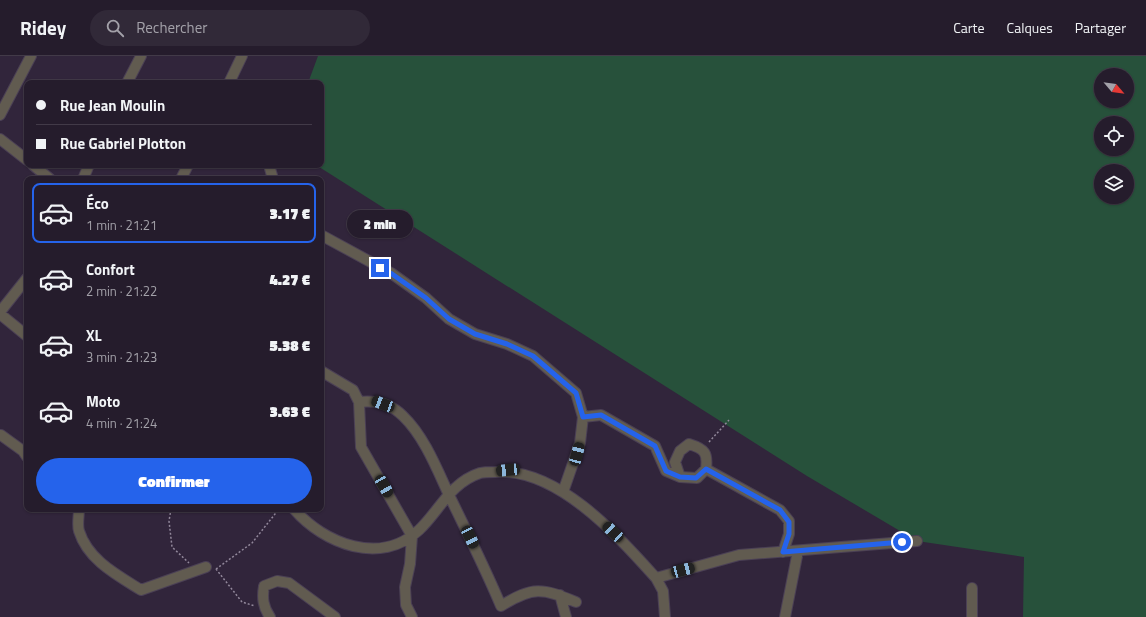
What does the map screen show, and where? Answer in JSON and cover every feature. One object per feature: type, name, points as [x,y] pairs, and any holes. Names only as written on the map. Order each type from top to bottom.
[{"type":"street","points":[[0,115],[31,56]]},
{"type":"street","points":[[128,80],[140,56]]},
{"type":"street","points":[[230,80],[242,56]]},
{"type":"street","points":[[0,139],[24,158]]},
{"type":"street","points":[[37,168],[46,176]]},
{"type":"street","points":[[324,236],[392,274],[426,298],[449,319],[475,334],[507,344],[533,356],[576,393],[583,417],[580,443],[563,492]]},
{"type":"street","points":[[24,282],[0,313],[24,333]]},
{"type":"street","points":[[324,373],[353,390],[359,402],[361,447],[412,536],[410,564],[405,587],[406,605],[412,617]]},
{"type":"street","points":[[359,402],[373,400],[392,408],[404,417],[426,447],[485,568],[501,606],[516,596],[532,590],[552,592],[576,602]]},
{"type":"street","points":[[583,417],[601,415],[655,446],[666,471],[680,477],[696,478],[706,469],[707,460],[702,450],[689,444],[680,450],[675,462],[680,477]]},
{"type":"street","points":[[1,435],[24,453]]},
{"type":"street","points":[[706,469],[780,510],[789,522],[789,534],[783,552]]},
{"type":"street","points":[[297,512],[323,534],[348,546],[373,549],[398,543],[412,536],[421,528],[461,482],[481,473],[508,470],[534,478],[563,492],[603,523],[656,578],[663,591],[665,617]]},
{"type":"street","points":[[79,512],[78,530],[88,550],[108,570],[141,590],[194,571],[211,568]]},
{"type":"street","points":[[656,578],[739,555],[917,541]]},
{"type":"street","points":[[785,617],[798,551]]},
{"type":"street","points":[[270,617],[262,598],[264,586],[277,581],[290,583],[335,617]]},
{"type":"street","points":[[972,588],[972,617]]},
{"type":"street","points":[[560,596],[566,617]]},
{"type":"path","points":[[702,450],[729,420]]},
{"type":"path","points":[[170,512],[169,521],[172,547],[186,560],[194,571]]},
{"type":"path","points":[[264,604],[254,606],[242,602],[211,568],[252,543],[277,512]]},
{"type":"green space","points":[[318,56],[1146,56],[1146,617],[1023,617],[1024,557],[917,541],[807,476],[321,168],[324,168],[324,80],[309,80]]},
{"type":"route","points":[[380,268],[392,274],[426,298],[449,319],[475,334],[507,344],[533,356],[576,393],[583,417],[601,415],[655,446],[666,471],[680,477],[696,478],[706,469],[780,510],[789,522],[789,534],[783,552],[902,542]]}]
